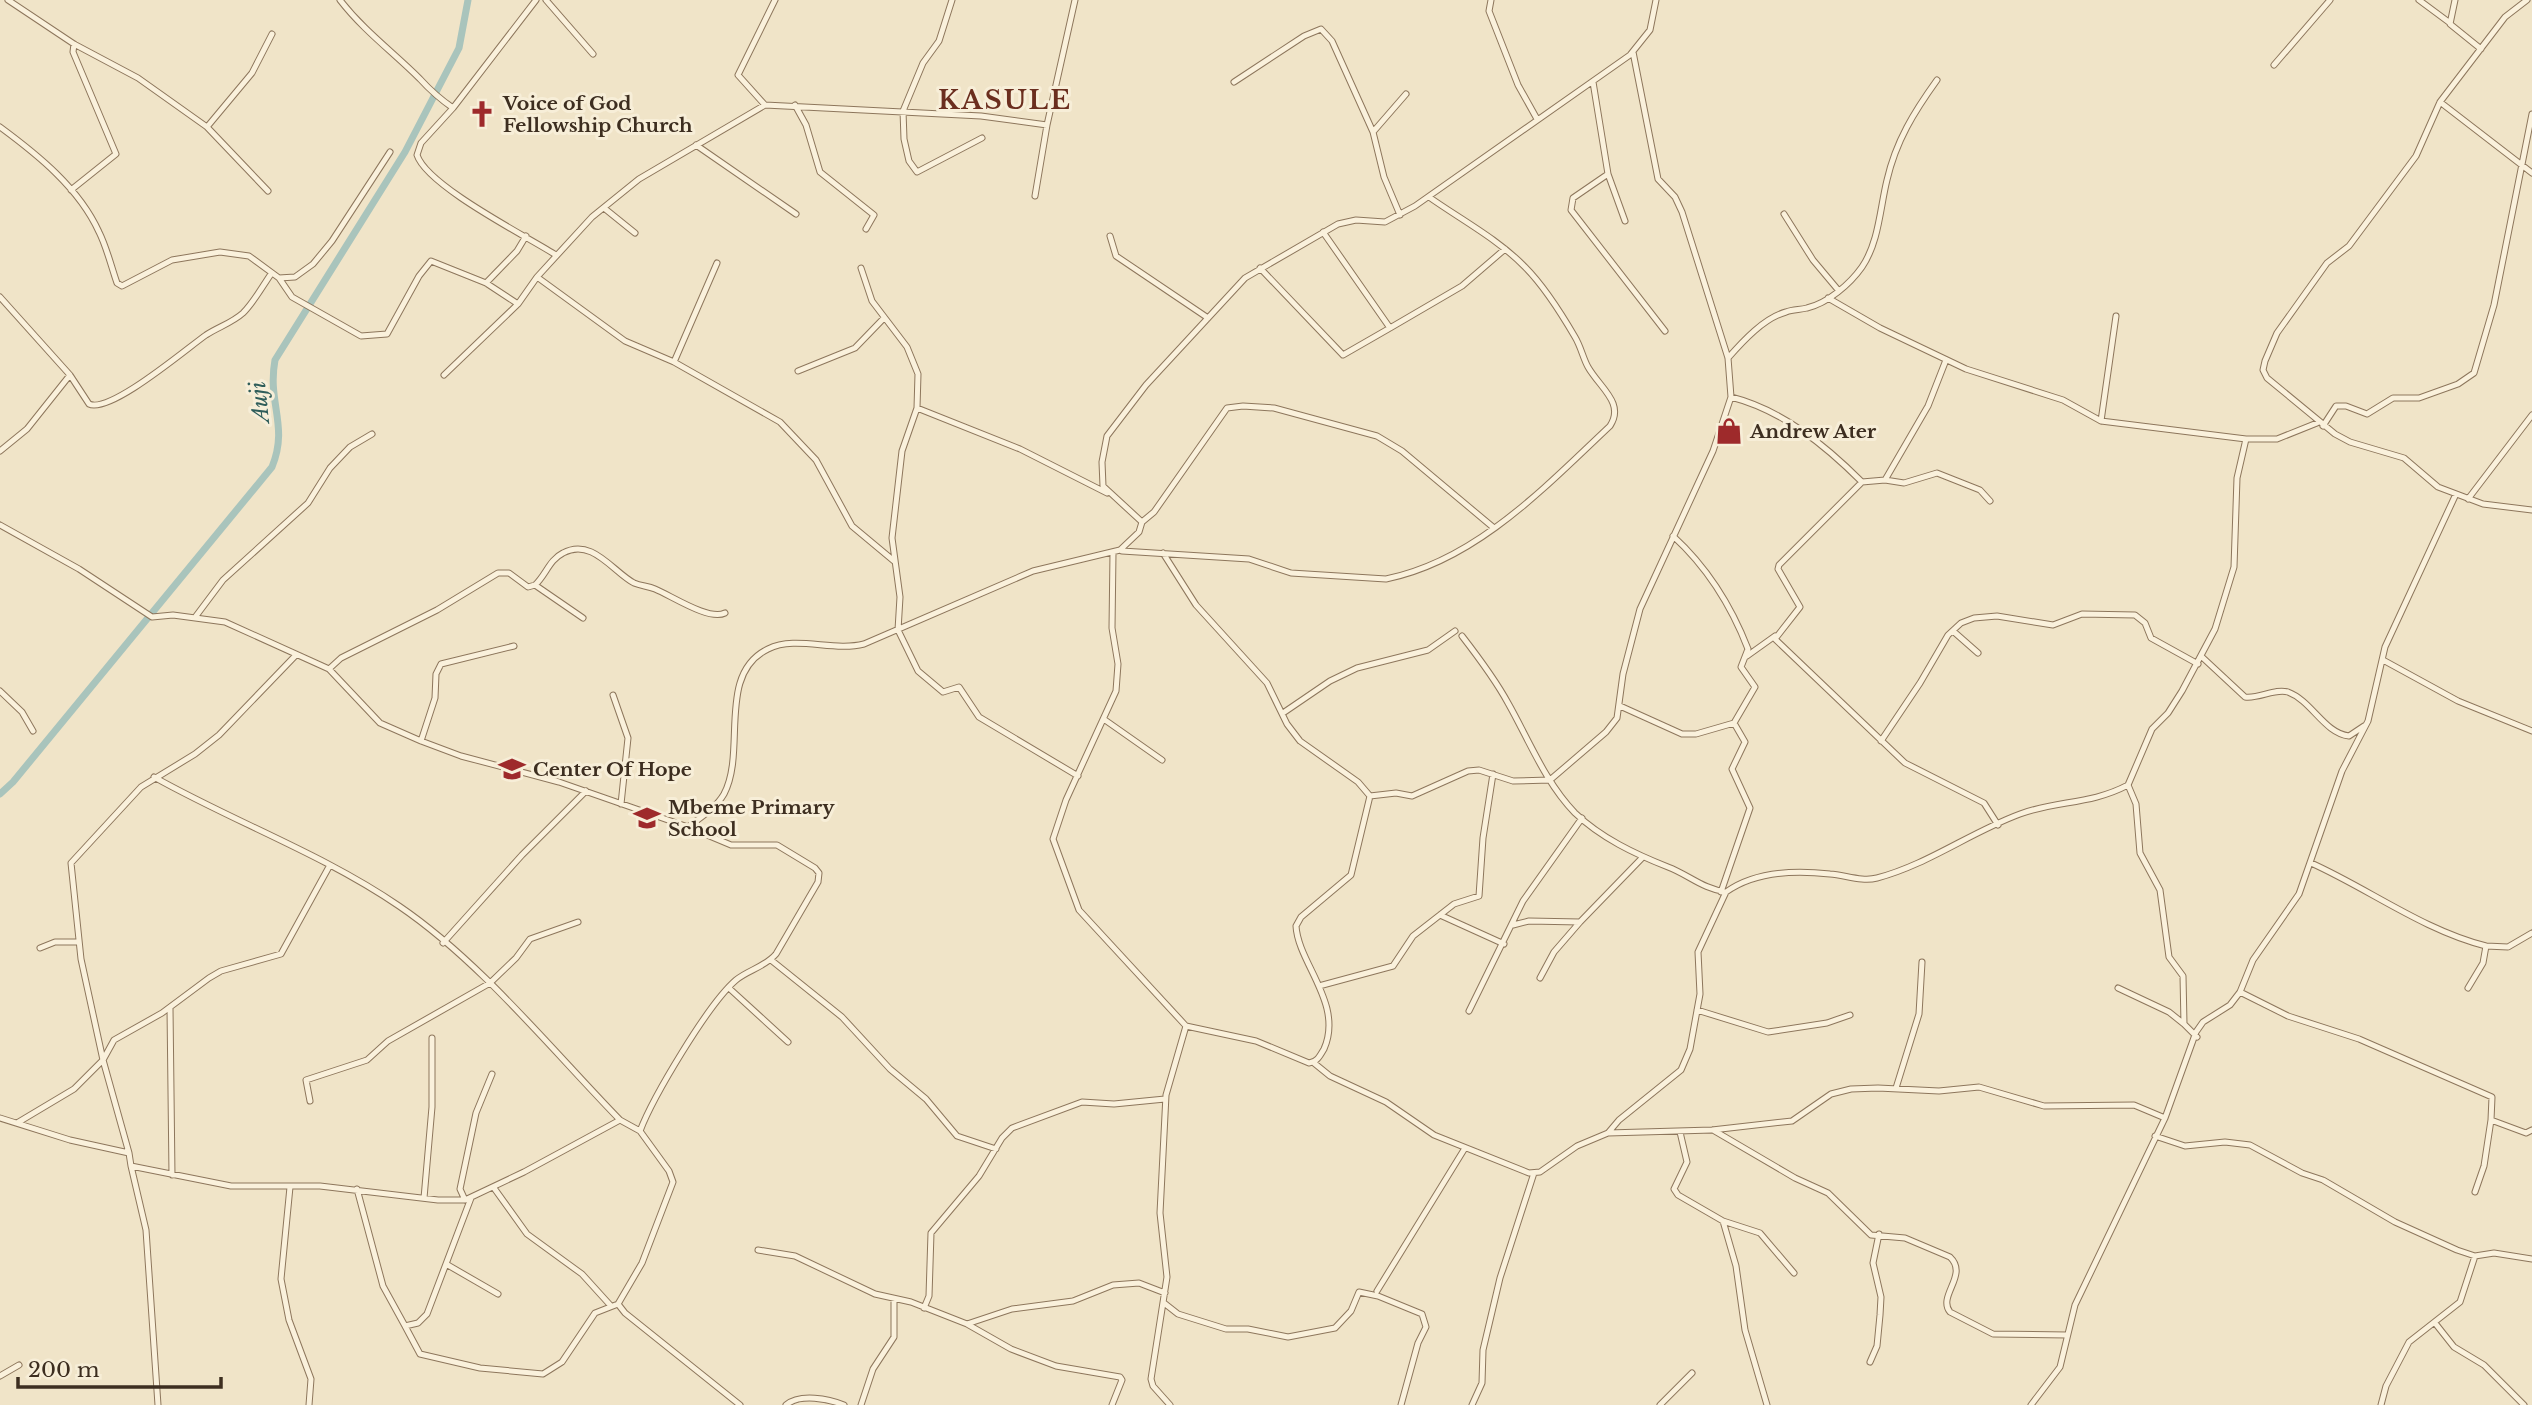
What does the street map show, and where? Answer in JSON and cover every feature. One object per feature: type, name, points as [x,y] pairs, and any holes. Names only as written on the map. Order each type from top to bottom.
[{"type":"street","points":[[8,0],[74,44],[138,78],[207,127],[268,191]]},
{"type":"street","points":[[340,0],[361,26],[420,79],[427,89],[453,108]]},
{"type":"street","points":[[536,0],[453,108],[421,143],[417,155],[419,161],[470,203],[556,255]]},
{"type":"street","points":[[546,0],[593,54]]},
{"type":"street","points":[[765,105],[738,75],[775,0]]},
{"type":"street","points":[[952,0],[939,41],[923,63],[903,111],[904,139],[909,161],[917,172],[982,138]]},
{"type":"street","points":[[1035,196],[1047,125],[1075,0]]},
{"type":"street","points":[[1491,0],[1489,11],[1518,85],[1537,119]]},
{"type":"street","points":[[1107,493],[1102,477],[1102,462],[1112,428],[1146,385],[1240,283],[1260,268],[1345,221],[1385,222],[1429,197],[1633,52],[1650,30],[1656,0]]},
{"type":"street","points":[[2274,65],[2330,0]]},
{"type":"street","points":[[2419,0],[2481,49]]},
{"type":"street","points":[[2450,24],[2455,0]]},
{"type":"street","points":[[2527,0],[2512,10],[2441,102],[2416,156],[2358,235],[2327,263],[2311,284],[2267,349],[2263,370],[2267,378],[2320,424],[2350,442],[2404,458],[2421,475],[2468,499],[2532,510]]},
{"type":"street","points":[[1234,82],[1304,36],[1318,29],[1325,30],[1373,132],[1384,177],[1400,215]]},
{"type":"street","points":[[207,127],[252,73],[272,34]]},
{"type":"street","points":[[71,190],[116,154],[73,52],[74,44]]},
{"type":"street","points":[[1370,796],[1396,793],[1412,796],[1468,771],[1493,774],[1513,781],[1550,780],[1606,732],[1617,718],[1623,674],[1640,609],[1713,451],[1731,397],[1728,358],[1682,212],[1675,197],[1658,179],[1633,52]]},
{"type":"street","points":[[1728,358],[1771,319],[1786,312],[1809,308],[1839,291],[1863,265],[1874,242],[1887,179],[1904,129],[1937,80]]},
{"type":"street","points":[[1592,82],[1608,174],[1625,221]]},
{"type":"street","points":[[1373,132],[1406,94]]},
{"type":"street","points":[[2441,102],[2532,173]]},
{"type":"street","points":[[444,375],[518,304],[556,255],[604,208],[648,172],[765,105],[981,116],[1047,125]]},
{"type":"street","points":[[795,106],[806,125],[820,172],[874,215],[866,229]]},
{"type":"street","points":[[1828,298],[1880,328],[1966,369],[2063,400],[2101,421],[2246,439],[2277,439],[2320,424],[2336,406],[2367,414],[2393,398],[2419,398],[2458,384],[2474,373],[2494,305],[2532,114]]},
{"type":"street","points":[[0,127],[40,158],[71,190],[94,223],[116,280],[122,286],[172,260],[203,253],[237,253],[249,256],[279,278],[292,297],[360,336],[379,337],[387,334],[419,276],[431,261],[486,283],[518,304]]},
{"type":"street","points":[[696,145],[796,214]]},
{"type":"street","points":[[279,278],[295,277],[313,264],[331,242],[390,152]]},
{"type":"street","points":[[1608,174],[1573,198],[1571,210],[1665,331]]},
{"type":"street","points":[[1120,550],[1249,559],[1291,573],[1386,579],[1446,557],[1494,528],[1610,426],[1617,411],[1588,367],[1577,340],[1556,306],[1527,268],[1429,197]]},
{"type":"street","points":[[604,208],[635,233]]},
{"type":"street","points":[[1784,214],[1813,260],[1839,291]]},
{"type":"street","points":[[1324,232],[1390,328]]},
{"type":"street","points":[[486,283],[517,251],[526,236]]},
{"type":"street","points":[[1110,236],[1116,256],[1208,318]]},
{"type":"street","points":[[1260,268],[1343,355],[1462,286],[1505,250]]},
{"type":"street","points":[[674,362],[717,263]]},
{"type":"street","points":[[861,268],[872,301],[907,347],[918,374],[917,408],[902,450],[897,477],[897,506],[892,538],[900,597],[898,630],[913,665],[926,680],[943,692],[959,687],[979,718],[1077,775]]},
{"type":"street","points":[[0,297],[70,375],[91,406],[115,399],[208,334],[231,323],[244,311],[271,274]]},
{"type":"street","points":[[537,277],[625,341],[674,362],[780,422],[816,460],[852,526],[894,561]]},
{"type":"street","points":[[2101,421],[2116,316]]},
{"type":"street","points":[[797,371],[855,348],[884,318]]},
{"type":"street","points":[[1885,480],[1922,416],[1946,359]]},
{"type":"street","points":[[0,451],[27,429],[70,375]]},
{"type":"street","points":[[1731,397],[1761,406],[1797,427],[1862,482]]},
{"type":"street","points":[[688,827],[714,807],[728,785],[736,751],[739,683],[764,650],[777,646],[845,649],[898,630],[1033,571],[1120,550],[1139,531],[1142,522],[1154,512],[1227,408],[1243,406],[1298,413],[1388,440],[1494,528]]},
{"type":"street","points":[[917,408],[1020,449],[1107,493],[1142,522]]},
{"type":"street","points":[[2468,499],[2532,415]]},
{"type":"street","points":[[196,616],[223,580],[308,503],[330,468],[351,447],[372,434]]},
{"type":"street","points":[[1462,636],[1507,700],[1550,780],[1582,818],[1642,858],[1670,867],[1701,886],[1723,892],[1765,874],[1827,873],[1877,878],[2039,808],[2082,803],[2110,795],[2128,785],[2151,729],[2168,713],[2200,661],[2215,629],[2234,567],[2237,478],[2246,439]]},
{"type":"street","points":[[1620,706],[1682,734],[1696,734],[1734,723],[1755,687],[1741,667],[1747,656],[1776,635],[1800,607],[1778,567],[1862,482],[1885,480],[1904,483],[1937,473],[1980,490],[1990,501]]},
{"type":"street","points":[[2031,1405],[2060,1367],[2075,1305],[2165,1118],[2184,1063],[2197,1037],[2196,1032],[2203,1022],[2230,1005],[2240,992],[2253,960],[2293,906],[2311,863],[2342,771],[2366,724],[2385,647],[2456,494]]},
{"type":"street","points":[[0,525],[79,569],[152,617],[196,616],[225,622],[329,669],[380,723],[421,741],[461,756],[586,792],[688,827],[731,845],[777,845],[799,857],[819,873],[818,882],[771,960],[736,980],[691,1040],[640,1131]]},
{"type":"street","points":[[1674,536],[1705,568],[1721,591],[1744,639],[1747,656]]},
{"type":"street","points":[[329,669],[341,658],[436,610],[498,573],[509,573],[528,587],[535,585],[550,564],[563,552],[592,552],[636,584],[715,615],[725,613]]},
{"type":"street","points":[[1113,553],[1112,637],[1118,680],[1105,720],[1077,775],[1053,839],[1077,906],[1126,964],[1186,1026],[1256,1041],[1301,1061],[1314,1063],[1330,1076],[1387,1102],[1434,1135],[1534,1173]]},
{"type":"street","points":[[1163,553],[1196,605],[1267,683],[1300,741],[1358,782],[1370,796]]},
{"type":"street","points":[[535,585],[583,618]]},
{"type":"street","points":[[1881,741],[1952,631],[1961,623],[1974,618],[1997,616],[2053,625],[2082,614],[2126,613],[2141,618],[2151,638],[2159,644],[2200,661],[2245,697],[2282,691],[2290,693],[2344,736],[2358,732],[2366,724]]},
{"type":"street","points":[[1283,713],[1330,681],[1357,668],[1428,650],[1455,631]]},
{"type":"street","points":[[1952,631],[1978,653]]},
{"type":"street","points":[[1776,635],[1775,639],[1780,646],[1905,764],[1983,803],[1998,825]]},
{"type":"street","points":[[421,741],[441,664],[514,646]]},
{"type":"street","points":[[158,1405],[144,1219],[103,1060],[79,942],[71,863],[154,777],[195,754],[219,735],[296,655]]},
{"type":"street","points":[[2383,660],[2458,701],[2532,731]]},
{"type":"street","points":[[0,691],[22,712],[33,731]]},
{"type":"street","points":[[612,695],[628,738],[621,804]]},
{"type":"street","points":[[1105,720],[1162,760]]},
{"type":"street","points":[[1608,1133],[1619,1120],[1681,1070],[1690,1049],[1697,1010],[1699,952],[1723,892],[1750,808],[1732,769],[1745,742],[1734,723]]},
{"type":"street","points":[[1319,986],[1392,966],[1408,940],[1454,904],[1480,894],[1483,838],[1493,774]]},
{"type":"street","points":[[154,777],[211,809],[330,865],[402,908],[489,983],[620,1120],[640,1131],[669,1171],[673,1182],[642,1263],[618,1304],[595,1313],[562,1362],[543,1374],[480,1368],[420,1354],[383,1286],[357,1189]]},
{"type":"street","points":[[2128,785],[2136,804],[2140,853],[2160,890],[2169,957],[2183,976],[2184,1024]]},
{"type":"street","points":[[443,943],[522,855],[586,792]]},
{"type":"street","points":[[1314,1063],[1327,1035],[1325,1007],[1296,926],[1301,917],[1351,875],[1370,796]]},
{"type":"street","points":[[1469,1011],[1477,989],[1504,944],[1523,901],[1582,818]]},
{"type":"street","points":[[1540,978],[1554,951],[1642,858]]},
{"type":"street","points":[[2311,863],[2466,941],[2486,946],[2508,947],[2532,933]]},
{"type":"street","points":[[17,1123],[74,1089],[103,1060],[114,1040],[170,1008],[221,971],[281,954],[330,865]]},
{"type":"street","points":[[1440,915],[1504,944]]},
{"type":"street","points":[[310,1101],[306,1080],[367,1060],[388,1041],[489,983],[509,966],[530,939],[578,922]]},
{"type":"street","points":[[1513,925],[1529,922],[1580,922]]},
{"type":"street","points":[[40,948],[55,942],[79,942]]},
{"type":"street","points":[[2468,988],[2483,963],[2486,946]]},
{"type":"street","points":[[771,960],[842,1017],[890,1069],[926,1099],[957,1136],[996,1149]]},
{"type":"street","points":[[1896,1088],[1918,1022],[1922,962]]},
{"type":"street","points":[[730,989],[788,1042]]},
{"type":"street","points":[[2118,989],[2169,1012],[2197,1037]]},
{"type":"street","points":[[2240,992],[2288,1016],[2359,1038],[2492,1097],[2484,1166],[2475,1192]]},
{"type":"street","points":[[170,1008],[172,1175]]},
{"type":"street","points":[[1697,1010],[1768,1032],[1827,1023],[1850,1015]]},
{"type":"street","points":[[1170,1405],[1153,1386],[1152,1379],[1167,1277],[1160,1213],[1166,1099],[1186,1026]]},
{"type":"street","points":[[424,1198],[432,1107],[432,1038]]},
{"type":"street","points":[[468,1199],[460,1189],[476,1113],[492,1073]]},
{"type":"street","points":[[1472,1405],[1482,1383],[1483,1350],[1500,1278],[1534,1173],[1577,1146],[1608,1133],[1712,1130],[1792,1121],[1831,1094],[1851,1089],[1939,1091],[1979,1087],[2044,1107],[2134,1105],[2165,1118]]},
{"type":"street","points":[[923,1308],[929,1296],[931,1233],[979,1176],[1012,1128],[1043,1119],[1074,1104],[1166,1099]]},
{"type":"street","points":[[0,1118],[70,1140],[129,1153]]},
{"type":"street","points":[[131,1166],[231,1186],[357,1189],[424,1198],[468,1199],[494,1188],[620,1120]]},
{"type":"street","points":[[2491,1120],[2526,1133],[2532,1130]]},
{"type":"street","points":[[1712,1130],[1828,1193],[1864,1230],[1905,1238],[1955,1261],[1957,1274],[1946,1307],[1979,1328],[2012,1336],[2067,1335]]},
{"type":"street","points":[[1680,1132],[1687,1162],[1674,1189],[1723,1221],[1760,1233],[1794,1273]]},
{"type":"street","points":[[2155,1136],[2185,1146],[2225,1142],[2250,1145],[2302,1173],[2323,1180],[2395,1222],[2475,1256],[2494,1253],[2532,1259]]},
{"type":"street","points":[[1377,1291],[1465,1147]]},
{"type":"street","points":[[290,1186],[281,1279],[289,1320],[306,1358],[311,1379],[309,1405]]},
{"type":"street","points":[[494,1188],[527,1234],[582,1274],[611,1306]]},
{"type":"street","points":[[405,1326],[425,1318],[468,1199]]},
{"type":"street","points":[[1723,1221],[1735,1266],[1745,1331],[1767,1405]]},
{"type":"street","points":[[1870,1362],[1877,1346],[1880,1315],[1881,1297],[1873,1263],[1879,1234]]},
{"type":"street","points":[[758,1250],[795,1256],[875,1294],[967,1324],[1011,1349],[1056,1366],[1121,1377],[1112,1405]]},
{"type":"street","points":[[2381,1405],[2400,1354],[2415,1335],[2435,1323],[2460,1302],[2475,1256]]},
{"type":"street","points":[[446,1264],[498,1294]]},
{"type":"street","points":[[967,1324],[1012,1309],[1073,1301],[1113,1285],[1139,1283],[1165,1293]]},
{"type":"street","points":[[1164,1303],[1178,1314],[1226,1329],[1248,1329],[1288,1337],[1335,1328],[1351,1311],[1359,1292],[1378,1296],[1422,1314],[1426,1327],[1418,1343],[1401,1405]]},
{"type":"street","points":[[861,1405],[873,1369],[894,1338],[894,1299]]},
{"type":"street","points":[[618,1304],[625,1313],[740,1405]]},
{"type":"street","points":[[2435,1323],[2454,1346],[2484,1365],[2524,1405]]},
{"type":"street","points":[[0,1376],[19,1365]]},
{"type":"street","points":[[1660,1405],[1692,1373]]},
{"type":"street","points":[[786,1405],[792,1400],[815,1399],[844,1405]]},
{"type":"waterway","name":"Auji","points":[[0,794],[13,782],[272,467],[279,439],[273,375],[275,360],[405,152],[459,48],[468,0]]},
{"type":"place","name":"Voice of God Fellowship Church","points":[[482,114]]},
{"type":"place","name":"Andrew Ater","points":[[1729,431]]},
{"type":"place","name":"Center Of Hope","points":[[512,769]]},
{"type":"place","name":"Mbeme Primary School","points":[[647,818]]},
{"type":"district","name":"KASULE","points":[[1005,100]]}]
